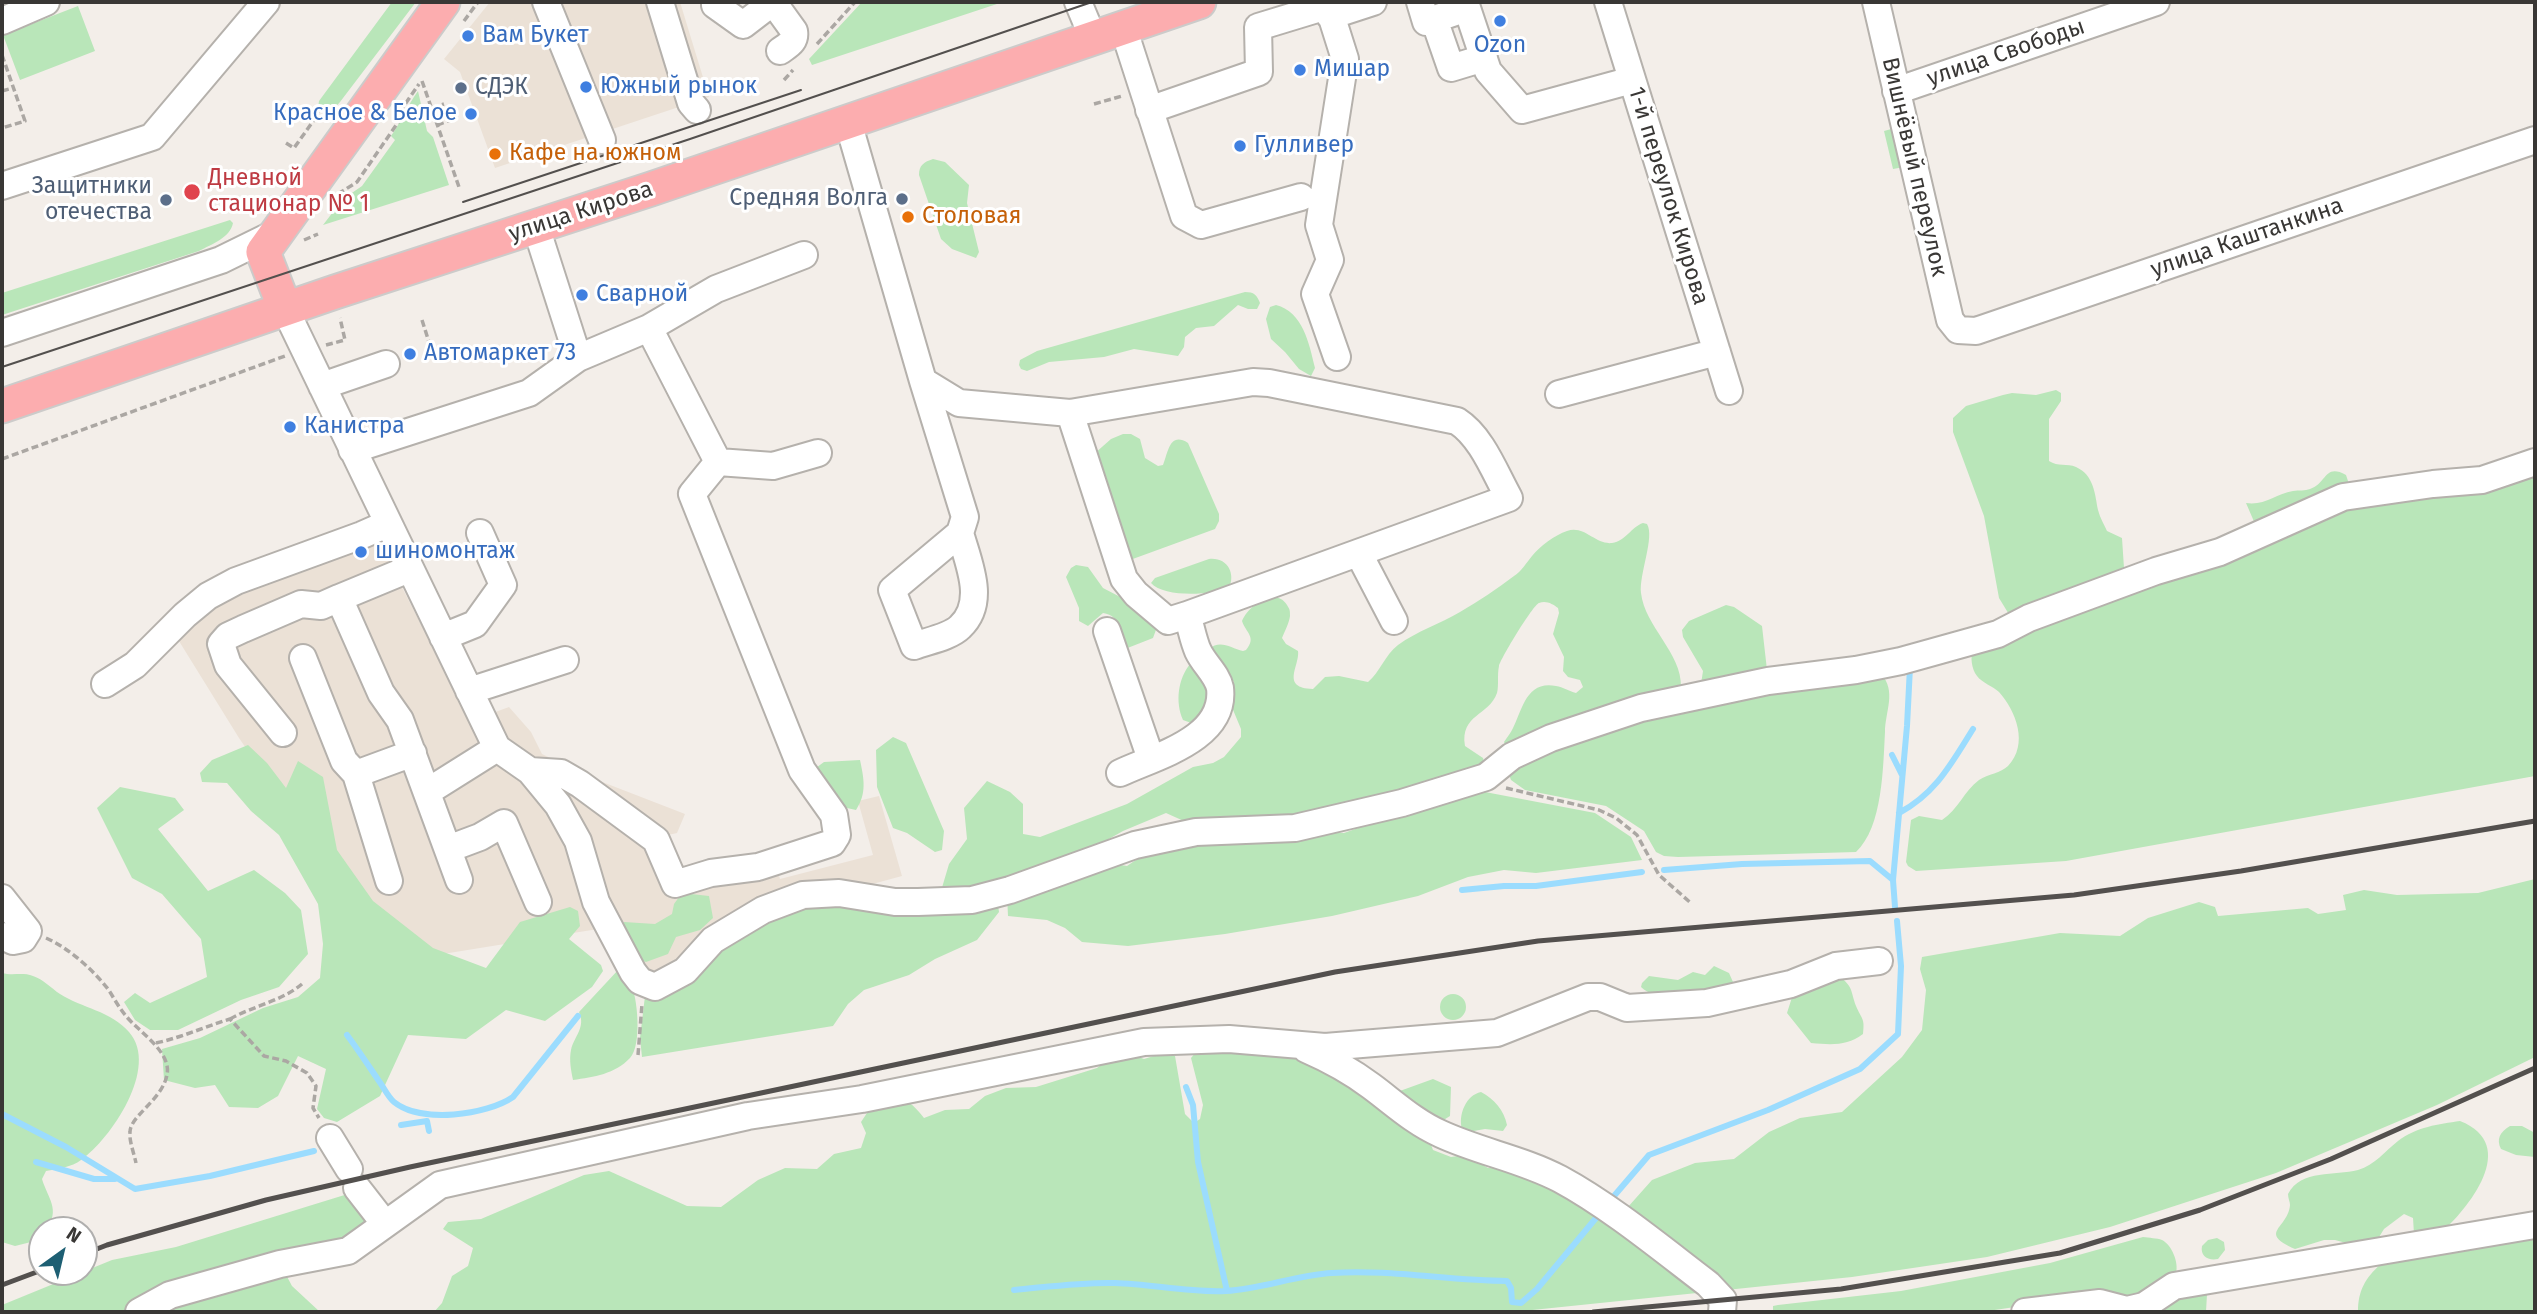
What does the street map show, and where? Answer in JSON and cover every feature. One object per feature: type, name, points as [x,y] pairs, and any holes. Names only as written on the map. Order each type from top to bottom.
[{"type":"main road","name":"улица Кирова","points":[[2,406],[1199,2]]},
{"type":"main road","points":[[285,309],[263,252],[452,13]]},
{"type":"street","points":[[2,22],[46,2]]},
{"type":"street","points":[[2,186],[152,137],[266,2]]},
{"type":"street","points":[[546,2],[602,140]]},
{"type":"street","points":[[660,2],[691,103],[697,110]]},
{"type":"street","points":[[715,5],[743,25],[773,2],[794,31],[791,56]]},
{"type":"street","points":[[1077,2],[1108,32],[1149,110],[1184,216],[1201,225],[1301,197]]},
{"type":"street","points":[[1149,110],[1259,72],[1258,27],[1328,8],[1373,2]]},
{"type":"street","name":"1-й переулок Кирова","points":[[1608,2],[1729,391]]},
{"type":"street","name":"Вишнёвый переулок","points":[[1876,2],[1950,320],[1958,330]]},
{"type":"street","name":"улица Свободы","points":[[1896,91],[2155,2]]},
{"type":"street","points":[[1328,8],[1345,60],[1319,225],[1330,260],[1315,294],[1337,357]]},
{"type":"street","points":[[1427,10],[1467,8],[1488,71],[1522,110],[1632,80]]},
{"type":"street","points":[[848,122],[965,517],[960,533]]},
{"type":"street","name":"улица Каштанкина","points":[[1958,330],[1976,331],[2535,140]]},
{"type":"street","points":[[536,227],[578,358]]},
{"type":"street","points":[[2,333],[221,260],[276,233]]},
{"type":"street","points":[[352,450],[529,393],[578,358],[649,328],[716,289],[804,255]]},
{"type":"street","points":[[285,309],[497,748],[530,771],[558,805],[578,841],[596,902],[633,972],[640,981],[655,987],[662,986],[685,971],[713,940],[763,910],[803,895],[839,893],[894,902],[972,900],[1010,890],[1135,845],[1196,832],[1295,828],[1402,803],[1486,777],[1512,757],[1551,738],[1641,708],[1768,681],[1856,670],[1901,661],[1998,634],[2029,618],[2156,571],[2220,552],[2343,497],[2482,480],[2535,462]]},
{"type":"street","points":[[649,328],[718,462]]},
{"type":"street","points":[[1559,394],[1717,352]]},
{"type":"street","points":[[322,386],[386,363]]},
{"type":"street","points":[[923,381],[959,403],[1070,413],[1253,382],[1269,383],[1457,421],[1466,427],[1477,441],[1509,498],[1168,621],[1136,594],[1124,579],[1070,413]]},
{"type":"street","points":[[718,462],[773,466],[818,453]]},
{"type":"street","points":[[530,771],[561,774],[580,784],[656,840],[675,884],[711,873],[758,867],[832,843],[837,835],[834,815],[802,770],[692,494],[718,462]]},
{"type":"street","points":[[105,684],[135,665],[184,615],[208,596],[236,581],[387,524]]},
{"type":"street","points":[[443,637],[475,624],[503,585],[480,533]]},
{"type":"street","points":[[1359,554],[1394,621]]},
{"type":"street","points":[[285,563],[302,604]]},
{"type":"street","points":[[283,733],[228,665],[221,644],[228,636],[302,604],[321,606],[409,569]]},
{"type":"street","points":[[339,598],[381,693],[400,720],[459,880]]},
{"type":"street","points":[[1121,773],[1193,740],[1209,727],[1218,709],[1220,687],[1199,652],[1187,615]]},
{"type":"street","points":[[1107,631],[1151,759]]},
{"type":"street","points":[[303,658],[344,761],[356,774],[390,881]]},
{"type":"street","points":[[469,691],[565,660]]},
{"type":"street","points":[[428,792],[497,748]]},
{"type":"street","points":[[356,774],[413,753]]},
{"type":"street","points":[[448,849],[480,837],[504,823],[538,902]]},
{"type":"street","points":[[2,898],[28,931],[23,939],[13,941],[2,936]]},
{"type":"street","points":[[139,1312],[170,1295],[280,1264],[348,1251],[440,1185],[748,1116],[862,1099],[1144,1042],[1229,1039],[1325,1047],[1497,1033],[1588,997],[1600,997],[1628,1008],[1706,1003],[1791,984],[1836,966],[1879,961]]},
{"type":"street","points":[[1298,1045],[1328,1058],[1370,1085],[1409,1116],[1440,1134],[1520,1161],[1560,1179],[1598,1202],[1708,1284],[1723,1300],[1722,1312]]},
{"type":"street","points":[[330,1138],[353,1179],[386,1224]]},
{"type":"street","points":[[2025,1312],[2100,1303],[2127,1310],[2144,1306],[2174,1286],[2535,1225]]},
{"type":"path","points":[[452,13],[478,2]]},
{"type":"path","points":[[811,51],[855,2]]},
{"type":"path","points":[[2,55],[24,121],[2,128]]},
{"type":"path","points":[[784,80],[791,56]]},
{"type":"path","points":[[331,203],[338,194],[357,182],[400,121],[403,107],[422,81],[459,187]]},
{"type":"path","points":[[2,91],[14,88]]},
{"type":"path","points":[[432,108],[444,104]]},
{"type":"path","points":[[286,143],[294,148],[319,113],[311,108]]},
{"type":"path","points":[[437,125],[451,120]]},
{"type":"path","points":[[311,231],[304,240],[318,233]]},
{"type":"path","points":[[2,459],[304,350],[345,340],[340,317]]},
{"type":"path","points":[[422,320],[435,361]]},
{"type":"path","points":[[1486,777],[1512,791],[1599,810],[1616,818],[1637,835],[1659,875],[1692,904]]},
{"type":"path","points":[[28,931],[54,942],[87,966],[107,988],[124,1015],[147,1039],[156,1043],[185,1037],[230,1019],[250,1008],[292,993],[302,984]]},
{"type":"path","points":[[638,1055],[643,994],[640,981]]},
{"type":"path","points":[[230,1019],[264,1056],[286,1061],[307,1073],[316,1086],[313,1108],[330,1138]]},
{"type":"path","points":[[136,1163],[131,1124],[162,1092],[168,1072],[156,1043]]},
{"type":"shaded area","name":"Южный рынок","points":[[490,2],[680,2],[709,97],[495,168],[460,72],[444,59]]},
{"type":"shaded area","points":[[376,537],[471,721],[509,707],[531,732],[542,754],[592,778],[685,814],[677,833],[668,835],[687,886],[776,866],[780,879],[873,855],[858,801],[879,796],[902,876],[854,889],[662,979],[616,960],[598,929],[393,962],[239,738],[174,633],[196,614],[238,595],[235,589]]},
{"type":"green space","points":[[392,2],[416,2],[340,102],[333,110],[323,112],[318,108],[319,101]]},
{"type":"green space","points":[[862,2],[1003,2],[812,65],[809,59]]},
{"type":"green space","points":[[78,6],[95,51],[20,80],[3,35]]},
{"type":"green space","points":[[418,91],[427,131],[433,137],[449,185],[323,225],[343,199],[362,186],[395,140],[391,136]]},
{"type":"green space","points":[[1895,128],[1904,167],[1893,169],[1884,131]]},
{"type":"green space","points":[[933,159],[945,162],[969,185],[967,203],[979,252],[976,258],[952,249],[941,239],[919,175],[923,164]]},
{"type":"green space","points":[[230,220],[233,223],[228,233],[199,251],[2,315],[2,293]]},
{"type":"green space","points":[[1245,292],[1253,293],[1258,298],[1260,303],[1257,309],[1238,305],[1214,326],[1196,328],[1185,337],[1184,347],[1178,356],[1134,349],[1104,357],[1049,362],[1027,371],[1019,365],[1020,360],[1037,351]]},
{"type":"green space","points":[[1276,305],[1293,314],[1299,321],[1315,368],[1311,376],[1299,369],[1271,339],[1266,319],[1270,307]]},
{"type":"green space","points":[[2056,390],[2061,393],[2061,401],[2049,419],[2049,461],[2076,467],[2087,475],[2107,531],[2122,538],[2124,568],[2133,587],[2262,540],[2246,503],[2259,503],[2287,492],[2310,489],[2333,471],[2346,475],[2350,487],[2535,470],[2535,776],[2066,861],[1916,871],[1908,866],[1906,862],[1911,820],[1919,816],[1942,820],[1948,816],[1979,780],[2008,766],[2018,748],[2018,728],[2011,708],[1997,690],[1979,678],[1973,666],[1972,650],[2010,616],[1999,598],[1984,516],[1953,432],[1953,418],[1966,406],[2003,395],[2036,395]]},
{"type":"green space","points":[[1131,434],[1140,439],[1145,458],[1158,466],[1163,465],[1173,442],[1182,440],[1188,443],[1219,514],[1215,529],[1130,560],[1094,454],[1111,439]]},
{"type":"green space","points":[[1643,523],[1647,524],[1649,538],[1641,593],[1649,617],[1676,663],[1681,687],[1506,747],[1504,742],[1532,692],[1546,685],[1576,693],[1583,687],[1580,680],[1568,677],[1563,671],[1564,657],[1553,634],[1558,608],[1542,602],[1530,613],[1501,661],[1497,693],[1493,701],[1467,727],[1465,746],[1483,758],[1482,768],[1377,803],[1350,801],[1286,817],[1186,822],[1166,813],[1123,831],[1061,866],[975,893],[941,891],[949,864],[967,839],[964,808],[987,781],[1010,792],[1023,804],[1023,834],[1040,837],[1127,804],[1193,767],[1213,763],[1224,757],[1241,737],[1241,729],[1231,705],[1234,682],[1209,649],[1221,644],[1246,650],[1251,638],[1242,621],[1262,600],[1276,597],[1289,609],[1289,619],[1282,638],[1286,644],[1298,651],[1294,675],[1297,685],[1313,689],[1325,677],[1339,676],[1368,682],[1398,645],[1460,612],[1494,590],[1517,574],[1539,548],[1558,535],[1573,530],[1612,543],[1621,540]]},
{"type":"green space","points":[[1209,559],[1221,561],[1228,567],[1231,577],[1229,588],[1211,592],[1177,593],[1157,588],[1151,583],[1155,578]]},
{"type":"green space","points":[[1076,565],[1088,567],[1103,588],[1128,601],[1157,627],[1153,638],[1125,649],[1114,618],[1103,613],[1088,626],[1079,621],[1079,608],[1066,577]]},
{"type":"green space","points":[[1726,605],[1734,607],[1762,626],[1767,670],[1701,684],[1703,671],[1683,637],[1682,630],[1689,621]]},
{"type":"green space","points":[[1190,664],[1203,668],[1210,701],[1194,724],[1183,720],[1179,698],[1180,684]]},
{"type":"green space","points":[[1881,674],[1888,687],[1889,702],[1880,796],[1872,828],[1856,852],[1664,856],[1656,852],[1644,831],[1606,806],[1525,790],[1511,780],[1507,769],[1582,734],[1767,688]]},
{"type":"green space","points":[[893,737],[906,743],[944,831],[942,850],[935,852],[907,833],[893,828],[877,787],[876,750]]},
{"type":"green space","points":[[248,745],[267,763],[286,788],[298,761],[323,777],[337,850],[373,901],[433,948],[486,968],[520,922],[570,907],[578,911],[580,926],[569,939],[601,965],[603,971],[592,987],[545,1021],[506,1010],[466,1039],[408,1035],[380,1096],[337,1122],[324,1118],[317,1109],[326,1069],[298,1056],[278,1096],[258,1108],[229,1107],[215,1085],[195,1088],[164,1080],[162,1049],[200,1038],[263,1008],[298,997],[320,978],[323,944],[318,904],[279,835],[251,811],[227,783],[202,782],[200,773],[212,760]]},
{"type":"green space","points":[[860,760],[863,792],[856,810],[847,808],[821,793],[809,773],[824,762]]},
{"type":"green space","points":[[120,787],[175,798],[184,810],[158,829],[208,891],[254,870],[285,893],[301,910],[308,954],[279,987],[241,1000],[178,1030],[150,1030],[135,1020],[124,1002],[135,993],[150,1003],[207,977],[201,939],[162,894],[132,878],[97,808]]},
{"type":"green space","points":[[1485,792],[1595,813],[1631,837],[1642,860],[1536,873],[1504,870],[1468,877],[1418,896],[1332,916],[1225,934],[1128,946],[1082,942],[1065,928],[1047,920],[1008,916],[1007,895],[1115,864],[1127,866],[1168,846],[1209,840],[1297,840],[1344,833],[1420,806]]},
{"type":"green space","points":[[2535,879],[2535,1057],[2437,1105],[2276,1173],[2110,1227],[1987,1257],[1852,1277],[1513,1312],[434,1312],[442,1303],[452,1276],[468,1266],[473,1248],[443,1229],[448,1222],[481,1219],[584,1175],[609,1171],[687,1206],[721,1207],[758,1180],[785,1168],[817,1169],[834,1154],[861,1148],[866,1133],[861,1122],[875,1101],[903,1100],[924,1118],[945,1110],[969,1109],[985,1096],[1006,1088],[1036,1087],[1097,1068],[1116,1053],[1128,1053],[1144,1059],[1167,1052],[1175,1056],[1185,1114],[1194,1123],[1200,1119],[1203,1105],[1191,1058],[1201,1046],[1300,1058],[1386,1096],[1433,1079],[1451,1087],[1450,1116],[1426,1131],[1433,1150],[1451,1157],[1465,1155],[1488,1168],[1522,1167],[1611,1226],[1652,1180],[1695,1163],[1734,1159],[1769,1132],[1800,1118],[1842,1112],[1902,1057],[1922,1030],[1926,990],[1920,969],[1922,957],[2060,933],[2120,936],[2148,918],[2199,902],[2215,907],[2218,916],[2308,908],[2318,914],[2346,910],[2343,895],[2364,890],[2397,895],[2478,893]]},
{"type":"green space","points":[[682,893],[709,896],[713,918],[700,930],[676,937],[668,954],[646,962],[630,956],[619,934],[624,922],[655,924],[672,914],[674,904]]},
{"type":"green space","points":[[811,903],[998,905],[999,912],[977,940],[935,959],[909,975],[864,990],[848,1004],[833,1026],[642,1057],[640,1038],[645,996],[728,938]]},
{"type":"green space","points":[[1714,966],[1729,973],[1733,982],[1731,988],[1672,997],[1649,993],[1641,987],[1649,976],[1678,980],[1693,972],[1705,975]]},
{"type":"green space","points":[[619,969],[630,982],[635,998],[638,1021],[634,1052],[624,1063],[611,1071],[573,1080],[570,1054],[581,1023],[579,1012]]},
{"type":"green space","points":[[2,973],[37,977],[69,999],[114,1019],[129,1032],[137,1047],[139,1064],[128,1101],[106,1136],[77,1162],[46,1171],[42,1179],[50,1198],[53,1216],[28,1216],[28,1243],[15,1246],[2,1242]]},
{"type":"green space","points":[[1839,976],[1851,990],[1863,1022],[1863,1034],[1839,1044],[1811,1043],[1787,1013],[1794,991]]},
{"type":"green space","points":[[1453,994],[1462,998],[1466,1007],[1462,1016],[1453,1020],[1444,1016],[1440,1007],[1444,998]]},
{"type":"green space","points":[[1481,1092],[1501,1110],[1507,1125],[1503,1131],[1485,1129],[1468,1132],[1462,1129],[1464,1106],[1471,1097]]},
{"type":"green space","points":[[2460,1121],[2478,1132],[2487,1145],[2488,1161],[2474,1194],[2439,1235],[2414,1234],[2413,1218],[2404,1214],[2384,1229],[2376,1242],[2361,1247],[2324,1240],[2295,1249],[2278,1238],[2276,1234],[2290,1205],[2288,1194],[2301,1181],[2319,1175],[2364,1168],[2412,1132]]},
{"type":"green space","points":[[2510,1126],[2522,1126],[2535,1133],[2535,1157],[2516,1155],[2501,1149],[2500,1136]]},
{"type":"green space","points":[[351,1193],[390,1235],[284,1271],[292,1286],[320,1312],[2,1312],[2,1305],[48,1286],[98,1286],[98,1266],[112,1260],[176,1247]]},
{"type":"green space","points":[[2535,1232],[2535,1312],[2358,1312],[2364,1285],[2381,1264]]},
{"type":"green space","points":[[2143,1237],[2162,1240],[2169,1246],[2176,1259],[2177,1269],[2176,1273],[2132,1298],[2076,1298],[1981,1312],[1773,1312],[1773,1306],[1778,1305],[1901,1291],[2050,1263]]},
{"type":"green space","points":[[2217,1238],[2224,1242],[2225,1250],[2218,1259],[2208,1258],[2202,1253],[2202,1246],[2208,1240]]},
{"type":"green space","points":[[2207,1294],[2206,1312],[2160,1312],[2172,1296]]},
{"type":"waterway","points":[[1895,907],[1893,880],[1910,667]]},
{"type":"waterway","points":[[1899,813],[1933,787],[1973,729]]},
{"type":"waterway","points":[[1892,755],[1902,775]]},
{"type":"waterway","points":[[1664,870],[1742,864],[1870,861],[1893,880]]},
{"type":"waterway","points":[[1462,890],[1536,886],[1642,872]]},
{"type":"waterway","points":[[1614,1196],[1649,1155],[1768,1110],[1860,1069],[1898,1034],[1901,966],[1897,921]]},
{"type":"waterway","points":[[347,1035],[394,1102],[420,1113],[454,1114],[487,1108],[513,1097],[578,1016]]},
{"type":"waterway","points":[[1186,1087],[1193,1105],[1198,1162],[1227,1291]]},
{"type":"waterway","points":[[2,1114],[66,1147],[135,1189],[210,1176],[314,1151]]},
{"type":"waterway","points":[[401,1125],[427,1121],[429,1131]]},
{"type":"waterway","points":[[36,1162],[94,1179],[115,1179]]},
{"type":"waterway","points":[[1014,1290],[1102,1283],[1226,1291],[1319,1274],[1354,1272],[1507,1281],[1511,1288],[1512,1302],[1521,1303],[1537,1289],[1596,1218]]},
{"type":"tram line","points":[[2,367],[690,139],[1092,2]]},
{"type":"tram line","points":[[463,202],[801,90]]},
{"type":"railway","points":[[98,1249],[266,1200],[410,1167],[1335,972],[1538,941],[2074,895],[2241,871],[2535,821]]},
{"type":"railway","points":[[1593,1312],[1841,1289],[2060,1253],[2200,1210],[2331,1159],[2535,1068]]},
{"type":"railway","points":[[2,1285],[28,1275]]},
{"type":"place","name":"Ozon","points":[[1500,21]]},
{"type":"place","name":"Вам Букет","points":[[468,36]]},
{"type":"place","name":"Мишар","points":[[1300,70]]},
{"type":"place","name":"Южный рынок","points":[[586,87]]},
{"type":"place","name":"СДЭК","points":[[461,88]]},
{"type":"place","name":"Красное & Белое","points":[[471,114]]},
{"type":"place","name":"Гулливер","points":[[1240,146]]},
{"type":"place","name":"Кафе на южном","points":[[495,154]]},
{"type":"place","name":"Дневной стационар № 1","points":[[192,192]]},
{"type":"place","name":"Средняя Волга","points":[[902,199]]},
{"type":"place","name":"Защитники отечества","points":[[166,200]]},
{"type":"place","name":"Столовая","points":[[908,217]]},
{"type":"place","name":"Сварной","points":[[582,295]]},
{"type":"place","name":"Автомаркет 73","points":[[410,354]]},
{"type":"place","name":"Канистра","points":[[290,427]]},
{"type":"place","name":"шиномонтаж","points":[[361,552]]}]
